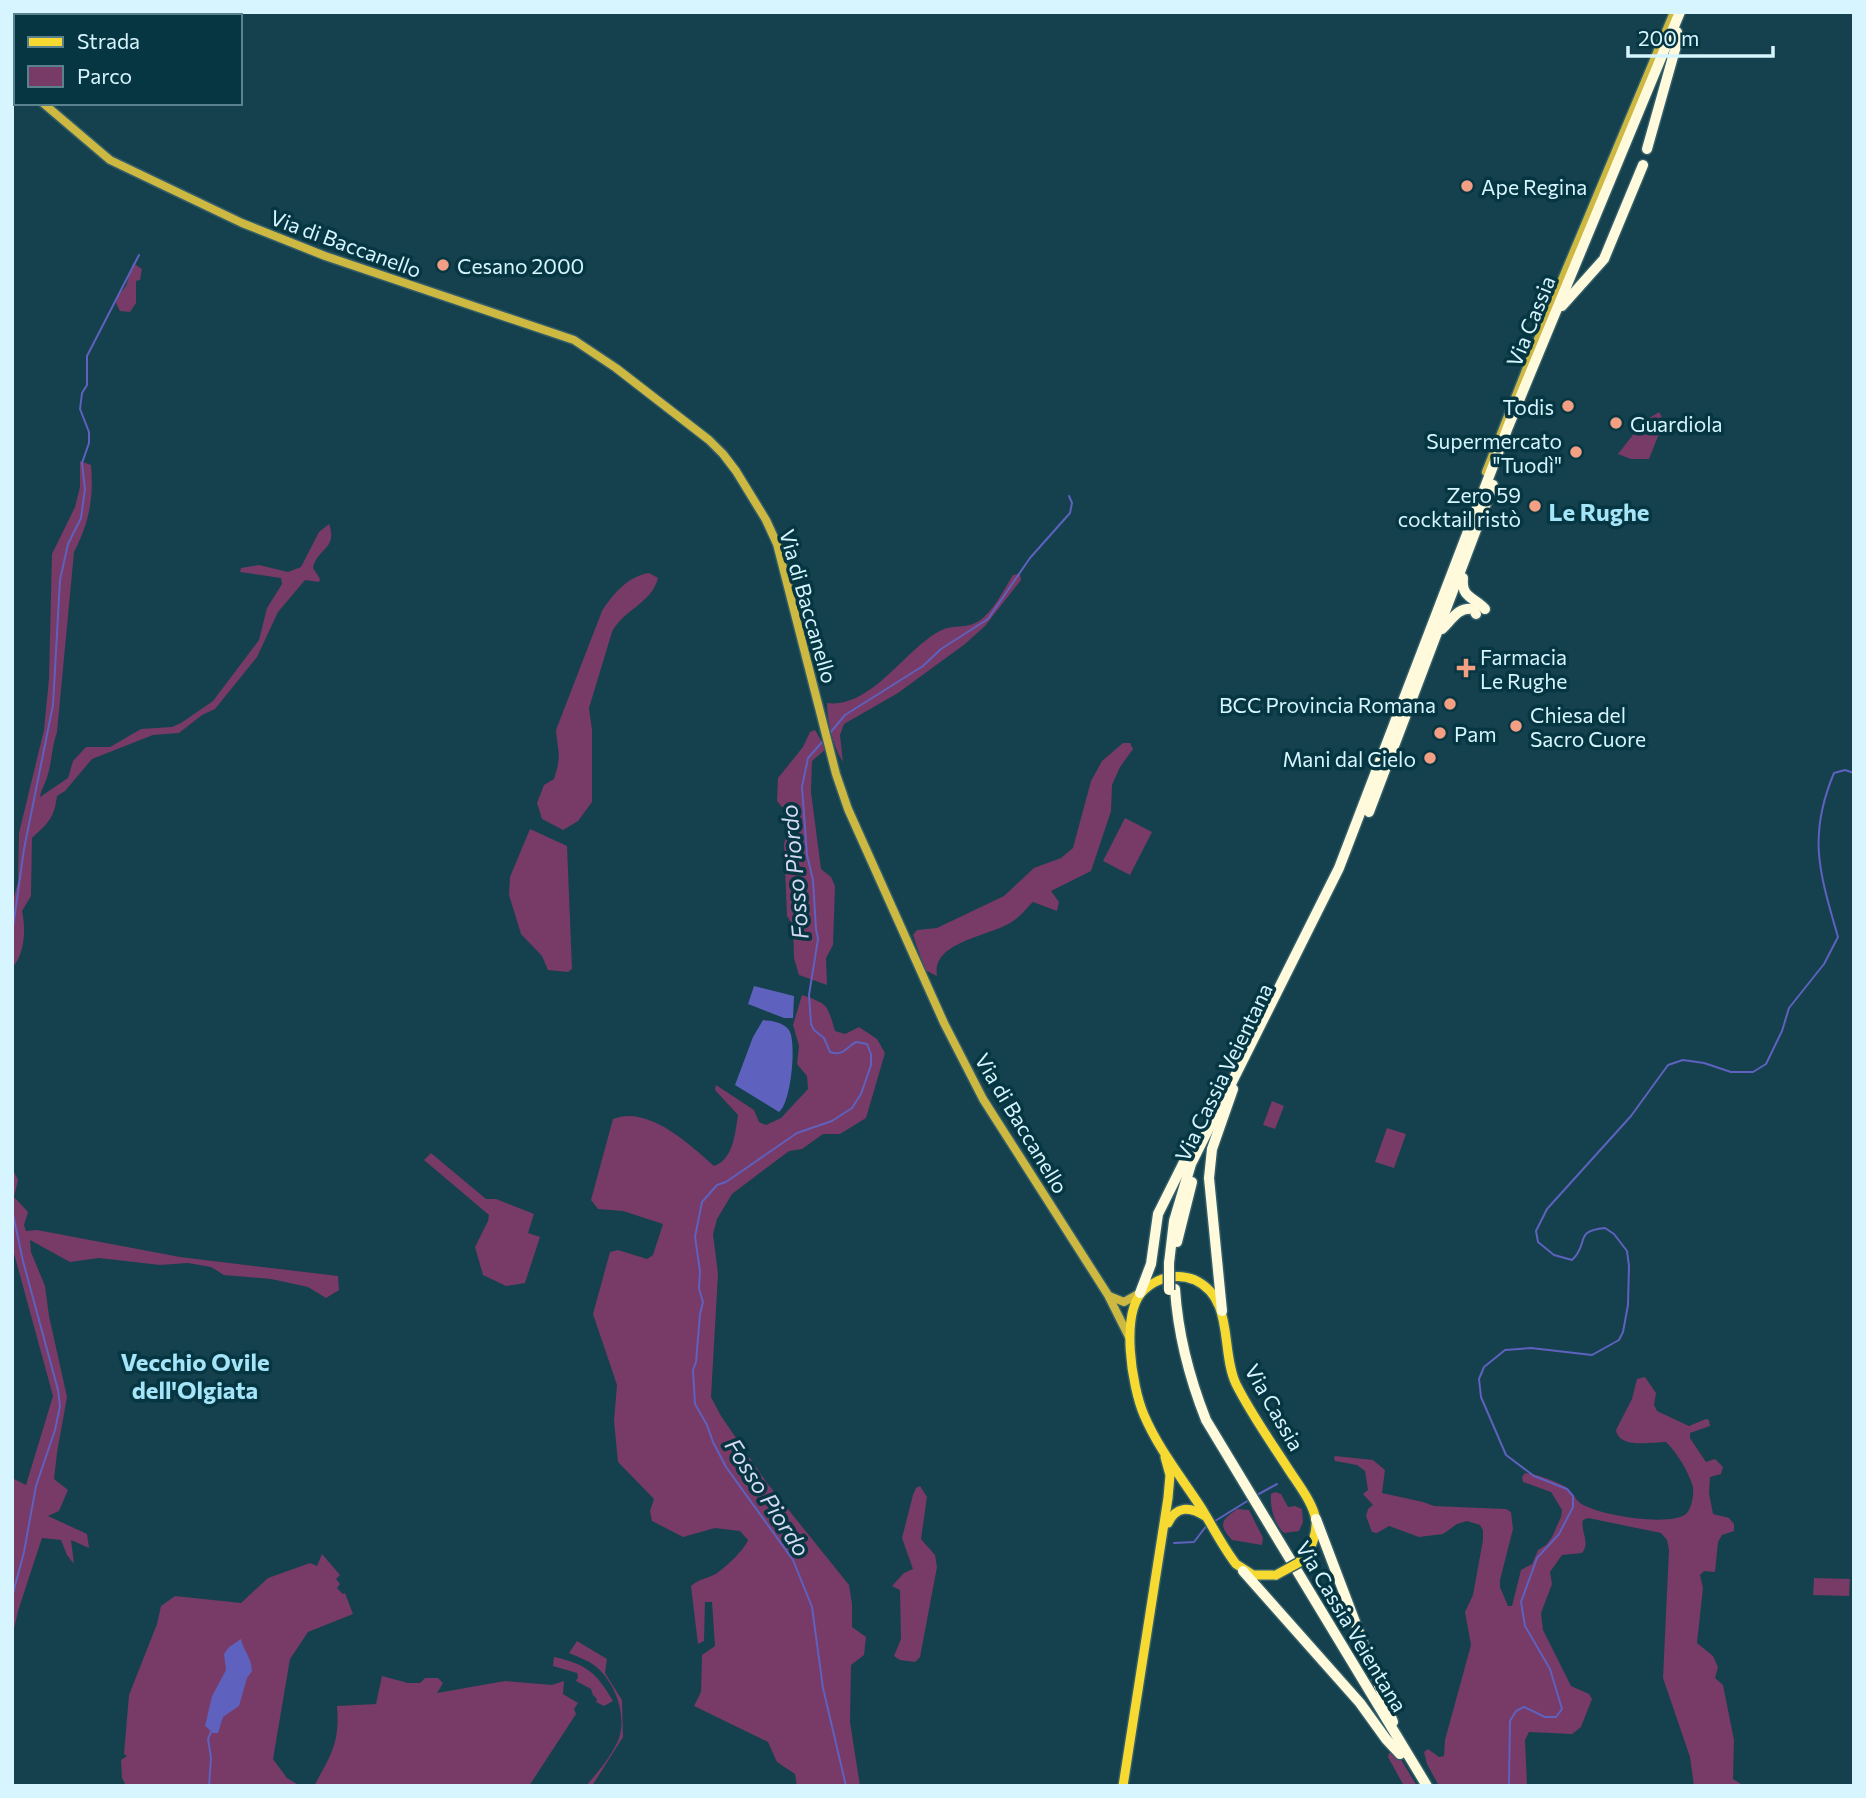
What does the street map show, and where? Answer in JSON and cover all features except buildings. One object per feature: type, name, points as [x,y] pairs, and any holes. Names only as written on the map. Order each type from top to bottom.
[{"type":"highway","name":"Via Cassia","points":[[1424,647],[1508,427],[1680,12]]},
{"type":"highway","name":"Via Cassia","points":[[1627,139],[1686,12]]},
{"type":"highway","points":[[1647,149],[1678,38],[1677,32]]},
{"type":"highway","name":"Via Cassia","points":[[1439,631],[1620,155]]},
{"type":"highway","points":[[1562,306],[1604,259],[1643,165]]},
{"type":"highway","points":[[1448,584],[1448,570],[1474,504]]},
{"type":"highway","points":[[1439,631],[1457,612],[1467,609],[1480,611],[1462,588],[1465,560]]},
{"type":"highway","name":"Via Cassia Veientana","points":[[1240,1070],[1344,871],[1439,631]]},
{"type":"highway","name":"Via Cassia Veientana","points":[[1420,1786],[1251,1502],[1206,1420],[1194,1390],[1180,1337],[1172,1289],[1172,1263],[1196,1167],[1231,1088],[1339,868],[1424,647]]},
{"type":"highway","points":[[1222,1311],[1209,1178],[1212,1149],[1231,1088]]},
{"type":"highway","points":[[1140,1293],[1151,1265],[1155,1227],[1161,1207],[1215,1103],[1231,1088]]},
{"type":"highway","name":"Via Cassia Veientana","points":[[1251,1502],[1427,1786]]},
{"type":"highway","points":[[1316,1519],[1392,1719],[1419,1772]]},
{"type":"highway","points":[[1243,1570],[1360,1703],[1400,1754]]},
{"type":"main road","points":[[1222,1311],[1207,1289],[1187,1278],[1165,1277],[1140,1293],[1132,1312],[1130,1340],[1139,1402],[1150,1429],[1229,1556],[1243,1570],[1258,1576],[1276,1575],[1291,1568],[1306,1556],[1314,1539],[1316,1519]]},
{"type":"main road","name":"Via Cassia","points":[[1222,1311],[1228,1361],[1236,1383],[1300,1487],[1316,1519]]},
{"type":"main road","points":[[1123,1786],[1170,1475],[1161,1446]]},
{"type":"main road","points":[[1163,1534],[1171,1516],[1182,1509],[1194,1509],[1209,1521]]},
{"type":"street","points":[[1627,139],[1674,12]]},
{"type":"street","name":"Via di Baccanello","points":[[46,105],[114,162],[263,232],[325,257],[574,340],[668,408],[723,454],[743,482],[775,538],[836,774],[848,809],[944,1023],[984,1100],[1108,1295],[1130,1340]]},
{"type":"street","points":[[1474,504],[1548,314],[1620,155]]},
{"type":"street","points":[[1108,1295],[1124,1302],[1140,1293]]},
{"type":"green space","points":[[133,263],[142,269],[140,280],[136,281],[136,303],[130,312],[120,311],[116,303],[126,286]]},
{"type":"green space","points":[[1659,412],[1664,421],[1649,459],[1631,459],[1618,454],[1643,422]]},
{"type":"green space","points":[[80,461],[91,465],[91,499],[87,521],[74,552],[57,732],[40,797],[68,778],[73,761],[86,747],[110,747],[141,729],[172,727],[213,701],[259,640],[267,608],[282,584],[281,578],[240,572],[241,568],[259,565],[288,572],[301,567],[319,532],[329,524],[331,539],[313,568],[320,579],[319,582],[305,580],[278,612],[257,657],[215,709],[202,715],[179,733],[153,735],[92,759],[65,791],[57,796],[49,820],[32,838],[31,896],[22,911],[23,941],[20,956],[12,968],[12,904],[18,882],[19,833],[44,730],[49,679],[52,554],[75,507],[80,487]]},
{"type":"green space","points":[[649,573],[658,578],[655,587],[612,632],[589,708],[592,730],[592,802],[578,821],[563,830],[542,819],[537,803],[544,785],[554,779],[558,764],[556,730],[602,611],[622,587],[634,578]]},
{"type":"green space","points":[[1020,574],[1021,580],[985,626],[965,644],[898,693],[844,724],[840,735],[843,762],[831,734],[827,703],[843,702],[874,687],[929,638],[942,630],[970,625],[980,620],[994,606],[1013,575]]},
{"type":"green space","points":[[815,730],[826,749],[812,761],[811,792],[821,869],[831,877],[835,886],[833,945],[826,958],[827,985],[799,975],[794,958],[793,925],[787,916],[784,844],[791,817],[789,808],[782,807],[777,801],[778,778],[803,747],[810,732]]},
{"type":"green space","points":[[1123,743],[1130,743],[1133,749],[1120,767],[1112,785],[1111,811],[1091,871],[1051,891],[1059,902],[1057,911],[1033,902],[1007,924],[954,946],[944,954],[938,964],[937,976],[925,970],[913,935],[917,930],[937,928],[1004,896],[1034,868],[1061,858],[1073,848],[1091,781],[1102,761]]},
{"type":"green space","points":[[1125,818],[1152,832],[1130,875],[1103,861]]},
{"type":"green space","points":[[530,829],[567,846],[572,969],[568,972],[548,970],[542,956],[521,934],[509,895],[510,877]]},
{"type":"green space","points":[[802,995],[825,1006],[835,1031],[845,1034],[859,1027],[877,1039],[885,1053],[866,1118],[840,1134],[823,1134],[802,1149],[789,1151],[732,1194],[717,1219],[713,1234],[718,1274],[711,1397],[767,1483],[849,1585],[852,1627],[866,1637],[864,1655],[851,1665],[850,1722],[860,1786],[797,1786],[795,1774],[777,1762],[768,1742],[694,1706],[701,1692],[702,1655],[715,1646],[712,1602],[705,1602],[704,1641],[698,1644],[691,1586],[721,1570],[748,1540],[740,1531],[715,1528],[683,1537],[652,1521],[650,1511],[654,1499],[618,1462],[614,1421],[617,1385],[593,1314],[610,1252],[618,1250],[647,1259],[653,1255],[663,1224],[623,1211],[598,1209],[591,1200],[613,1119],[640,1117],[654,1122],[680,1138],[714,1166],[721,1162],[730,1151],[738,1115],[715,1090],[716,1085],[754,1110],[759,1122],[766,1125],[781,1118],[808,1089],[807,1076],[797,1064],[799,1046],[793,1025]]},
{"type":"green space","points":[[1272,1101],[1284,1106],[1275,1129],[1263,1125]]},
{"type":"green space","points":[[1387,1128],[1406,1134],[1394,1168],[1375,1162]]},
{"type":"green space","points":[[431,1153],[486,1199],[496,1199],[534,1214],[528,1233],[540,1237],[525,1283],[506,1286],[483,1275],[475,1247],[489,1215],[424,1160]]},
{"type":"green space","points":[[12,1168],[18,1180],[14,1197],[28,1212],[24,1225],[26,1231],[37,1230],[180,1257],[338,1276],[339,1290],[326,1298],[308,1287],[271,1279],[224,1275],[211,1267],[188,1263],[160,1265],[99,1258],[70,1262],[30,1240],[31,1252],[45,1286],[67,1397],[54,1479],[68,1490],[59,1511],[48,1516],[87,1534],[89,1548],[71,1540],[74,1564],[61,1540],[42,1538],[12,1638],[12,1478],[26,1485],[53,1396],[12,1246]]},
{"type":"green space","points":[[1645,1377],[1656,1393],[1654,1405],[1657,1411],[1689,1426],[1709,1420],[1710,1426],[1690,1433],[1690,1438],[1706,1462],[1715,1459],[1723,1467],[1721,1474],[1710,1477],[1709,1493],[1713,1514],[1729,1518],[1734,1524],[1734,1531],[1722,1535],[1718,1542],[1715,1572],[1704,1571],[1700,1575],[1703,1588],[1697,1643],[1713,1656],[1718,1667],[1715,1678],[1723,1685],[1734,1740],[1733,1779],[1744,1786],[1694,1786],[1690,1757],[1663,1678],[1669,1550],[1667,1540],[1661,1533],[1588,1518],[1583,1520],[1582,1524],[1585,1549],[1582,1553],[1562,1555],[1550,1572],[1552,1584],[1541,1613],[1543,1630],[1571,1686],[1589,1694],[1592,1699],[1581,1727],[1572,1734],[1529,1732],[1525,1740],[1527,1786],[1439,1786],[1424,1752],[1428,1749],[1439,1757],[1444,1756],[1445,1740],[1471,1645],[1465,1612],[1473,1595],[1483,1530],[1480,1525],[1467,1521],[1457,1524],[1443,1534],[1419,1537],[1389,1526],[1377,1533],[1372,1532],[1366,1516],[1373,1505],[1363,1494],[1368,1490],[1365,1471],[1357,1465],[1335,1461],[1335,1456],[1373,1460],[1385,1470],[1382,1493],[1434,1506],[1506,1509],[1511,1512],[1513,1529],[1500,1587],[1508,1606],[1512,1606],[1521,1570],[1532,1564],[1538,1550],[1552,1537],[1562,1510],[1551,1492],[1523,1482],[1525,1473],[1562,1485],[1580,1503],[1601,1512],[1633,1518],[1665,1519],[1678,1518],[1688,1512],[1692,1500],[1692,1484],[1670,1446],[1666,1442],[1629,1442],[1618,1436],[1616,1430],[1632,1399],[1637,1379]]},
{"type":"green space","points":[[920,1486],[927,1497],[921,1539],[935,1555],[937,1567],[920,1657],[915,1662],[900,1660],[894,1656],[901,1639],[900,1590],[892,1586],[904,1573],[913,1569],[902,1538],[913,1495]]},
{"type":"green space","points":[[1271,1494],[1281,1494],[1288,1507],[1302,1509],[1303,1522],[1299,1531],[1284,1533],[1278,1525],[1271,1505]]},
{"type":"green space","points":[[1237,1509],[1249,1510],[1263,1538],[1262,1545],[1232,1540],[1228,1535],[1223,1523]]},
{"type":"green space","points":[[322,1554],[340,1575],[336,1579],[340,1584],[337,1588],[345,1593],[353,1614],[308,1632],[290,1659],[273,1759],[287,1778],[300,1786],[126,1786],[122,1778],[121,1760],[127,1756],[124,1754],[129,1695],[157,1624],[161,1606],[175,1596],[241,1603],[268,1578],[310,1563],[317,1566]]},
{"type":"green space","points":[[1814,1578],[1850,1579],[1849,1596],[1813,1595]]},
{"type":"green space","points":[[577,1641],[607,1659],[605,1673],[622,1700],[623,1737],[592,1786],[586,1786],[608,1759],[618,1741],[621,1731],[620,1710],[613,1689],[601,1672],[591,1663],[569,1653]]},
{"type":"green space","points":[[554,1657],[589,1671],[613,1701],[604,1706],[596,1702],[591,1689],[576,1681],[577,1673],[553,1666]]},
{"type":"green space","points":[[382,1676],[408,1683],[420,1683],[425,1678],[438,1678],[443,1683],[437,1693],[505,1681],[552,1685],[564,1681],[563,1694],[578,1703],[574,1709],[576,1714],[529,1786],[314,1786],[336,1739],[337,1706],[376,1704]]},
{"type":"green space","points":[[1393,1752],[1400,1758],[1417,1786],[1404,1786],[1388,1757],[1389,1753]]},
{"type":"shaded area","points":[[754,986],[794,996],[793,1018],[784,1018],[748,1004]]},
{"type":"shaded area","points":[[763,1020],[784,1025],[791,1037],[793,1059],[790,1086],[779,1112],[735,1085],[753,1037]]},
{"type":"shaded area","points":[[241,1639],[252,1671],[247,1678],[239,1706],[223,1717],[218,1733],[213,1733],[205,1726],[212,1696],[226,1670],[224,1654]]},
{"type":"waterway","points":[[12,934],[24,849],[53,705],[60,580],[68,544],[81,518],[85,489],[82,463],[89,443],[89,432],[80,409],[82,393],[87,385],[87,356],[139,255]]},
{"type":"waterway","name":"Fosso Piordo","points":[[830,733],[845,715],[923,666],[941,649],[988,619],[1030,558],[1070,513],[1072,503],[1069,496]]},
{"type":"waterway","name":"Fosso Piordo","points":[[823,741],[808,758],[802,787],[807,855],[813,880],[818,939],[809,995],[811,1024],[824,1038],[830,1052],[841,1052],[856,1042],[867,1044],[871,1065],[861,1094],[852,1108],[832,1121],[797,1133],[726,1182],[717,1185],[702,1202],[695,1237],[700,1271],[699,1289],[703,1302],[693,1370],[695,1404],[713,1442],[726,1467],[793,1560],[812,1607],[823,1688],[846,1786]]},
{"type":"waterway","points":[[1509,1786],[1510,1721],[1516,1711],[1524,1707],[1545,1717],[1556,1717],[1562,1709],[1550,1669],[1525,1626],[1521,1602],[1537,1558],[1559,1534],[1573,1507],[1573,1496],[1567,1489],[1534,1476],[1506,1455],[1481,1397],[1479,1379],[1484,1367],[1505,1350],[1531,1348],[1592,1355],[1619,1340],[1628,1305],[1627,1251],[1614,1234],[1605,1228],[1585,1235],[1572,1260],[1554,1255],[1538,1242],[1536,1231],[1547,1209],[1631,1116],[1668,1065],[1683,1060],[1704,1063],[1731,1072],[1753,1072],[1766,1064],[1782,1031],[1789,1008],[1824,964],[1838,937],[1822,874],[1819,836],[1821,817],[1834,773],[1845,770],[1854,773]]},
{"type":"waterway","points":[[12,1210],[60,1406],[55,1430],[36,1486],[24,1552],[12,1597]]},
{"type":"waterway","points":[[1257,1495],[1277,1484]]},
{"type":"waterway","points":[[1215,1521],[1249,1500]]},
{"type":"waterway","points":[[1174,1543],[1194,1542],[1207,1525]]},
{"type":"waterway","points":[[209,1786],[211,1758],[208,1739],[211,1732]]},
{"type":"place","name":"Ape Regina","points":[[1467,186]]},
{"type":"place","name":"Cesano 2000","points":[[443,265]]},
{"type":"place","name":"Todis","points":[[1568,406]]},
{"type":"place","name":"Guardiola","points":[[1616,423]]},
{"type":"place","name":"Supermercato \"Tuodì\"","points":[[1576,452]]},
{"type":"place","name":"Zero 59 cocktail ristò","points":[[1535,506]]},
{"type":"place","name":"Farmacia Le Rughe","points":[[1466,668]]},
{"type":"place","name":"BCC Provincia Romana","points":[[1450,704]]},
{"type":"place","name":"Chiesa del Sacro Cuore","points":[[1516,726]]},
{"type":"place","name":"Pam","points":[[1440,733]]},
{"type":"place","name":"Mani dal Cielo","points":[[1430,758]]},
{"type":"district","name":"Le Rughe","points":[[1599,511]]},
{"type":"district","name":"Vecchio Ovile dell'Olgiata","points":[[195,1375]]}]
